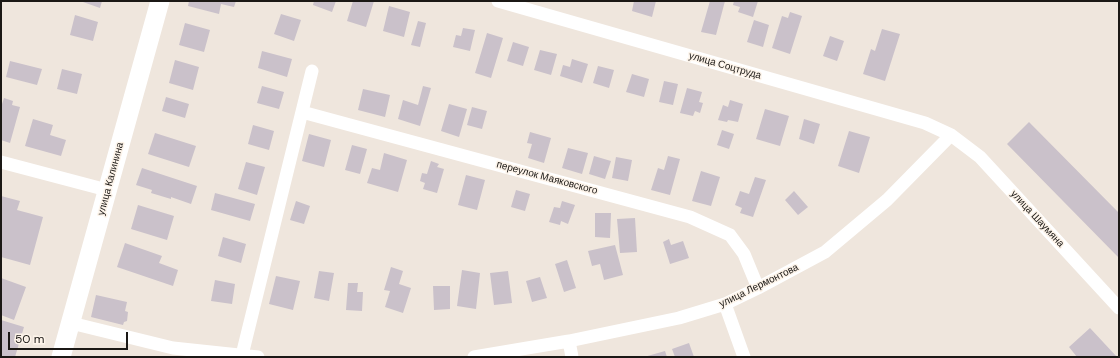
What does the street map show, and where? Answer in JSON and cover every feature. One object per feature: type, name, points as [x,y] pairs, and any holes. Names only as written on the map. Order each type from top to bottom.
[{"type":"main road","name":"улица Калинина","points":[[61,357],[160,1]]},
{"type":"street","name":"улица Соцтруда","points":[[498,1],[925,123],[952,135]]},
{"type":"street","points":[[250,356],[312,71]]},
{"type":"street","name":"переулок Маяковского","points":[[302,112],[690,217],[730,235],[744,254],[758,288]]},
{"type":"street","name":"улица Лермонтова","points":[[474,357],[569,341],[679,318],[725,304],[825,252],[887,200],[952,135]]},
{"type":"street","name":"улица Шаумяна","points":[[952,135],[980,156],[1119,308]]},
{"type":"street","points":[[1,162],[108,190]]},
{"type":"street","points":[[725,304],[744,357]]},
{"type":"street","points":[[71,323],[173,348],[258,357]]},
{"type":"street","points":[[569,341],[572,357]]},
{"type":"building","points":[[83,1],[102,1],[100,8]]},
{"type":"building","points":[[189,1],[236,1],[234,7],[221,4],[219,14],[188,6]]},
{"type":"building","points":[[314,1],[336,1],[332,12],[313,5]]},
{"type":"building","points":[[353,1],[374,1],[366,27],[347,21]]},
{"type":"building","points":[[634,1],[656,1],[652,17],[632,11]]},
{"type":"building","points":[[710,1],[725,1],[716,35],[701,32]]},
{"type":"building","points":[[734,1],[758,1],[753,17],[738,12],[740,7],[733,5]]},
{"type":"building","points":[[389,6],[410,12],[404,37],[383,31]]},
{"type":"building","points":[[790,12],[802,16],[790,54],[772,48],[782,16],[788,18]]},
{"type":"building","points":[[281,14],[301,20],[294,41],[274,34]]},
{"type":"building","points":[[75,15],[98,22],[93,41],[70,35]]},
{"type":"building","points":[[754,20],[769,25],[763,47],[747,42]]},
{"type":"building","points":[[418,21],[426,23],[420,47],[411,45]]},
{"type":"building","points":[[185,23],[210,30],[204,52],[179,45]]},
{"type":"building","points":[[463,28],[475,30],[470,51],[453,47],[456,35],[461,36]]},
{"type":"building","points":[[882,29],[900,34],[885,81],[863,74],[871,49],[875,51]]},
{"type":"building","points":[[487,33],[503,38],[491,78],[475,73]]},
{"type":"building","points":[[830,36],[844,41],[837,61],[823,56]]},
{"type":"building","points":[[513,42],[529,47],[523,66],[507,61]]},
{"type":"building","points":[[540,50],[557,54],[551,75],[534,70]]},
{"type":"building","points":[[262,51],[292,59],[287,77],[258,68]]},
{"type":"building","points":[[572,59],[588,64],[582,83],[560,76],[563,65],[570,67]]},
{"type":"building","points":[[175,60],[199,67],[193,90],[169,83]]},
{"type":"building","points":[[10,61],[42,69],[37,85],[6,77]]},
{"type":"building","points":[[598,66],[614,70],[609,88],[593,83]]},
{"type":"building","points":[[62,69],[82,74],[77,94],[57,89]]},
{"type":"building","points":[[632,74],[649,79],[644,97],[626,92]]},
{"type":"building","points":[[664,81],[678,84],[673,105],[659,102]]},
{"type":"building","points":[[262,86],[284,92],[279,109],[257,103]]},
{"type":"building","points":[[423,86],[431,88],[420,126],[398,119],[403,100],[418,105]]},
{"type":"building","points":[[687,88],[702,92],[699,102],[703,103],[700,113],[695,111],[693,116],[680,113]]},
{"type":"building","points":[[363,89],[390,95],[385,117],[358,110]]},
{"type":"building","points":[[166,97],[189,104],[185,118],[162,111]]},
{"type":"building","points":[[4,98],[13,101],[12,105],[20,107],[10,143],[1,140],[1,107]]},
{"type":"building","points":[[730,100],[743,104],[738,122],[718,120],[723,105],[728,107]]},
{"type":"building","points":[[449,104],[467,109],[459,137],[441,131]]},
{"type":"building","points":[[472,107],[487,111],[482,129],[467,125]]},
{"type":"building","points":[[765,109],[789,116],[780,146],[756,139]]},
{"type":"building","points":[[33,119],[53,125],[50,135],[66,140],[61,156],[25,146]]},
{"type":"building","points":[[804,119],[820,124],[814,144],[799,139]]},
{"type":"building","points":[[1029,122],[1119,213],[1119,258],[1007,144]]},
{"type":"building","points":[[253,125],[274,131],[269,150],[248,144]]},
{"type":"building","points":[[722,130],[734,134],[729,149],[717,145]]},
{"type":"building","points":[[849,131],[870,137],[859,173],[838,166]]},
{"type":"building","points":[[530,132],[551,138],[544,163],[528,158],[532,144],[527,143]]},
{"type":"building","points":[[155,133],[196,146],[189,167],[148,154]]},
{"type":"building","points":[[309,134],[331,140],[324,167],[302,161]]},
{"type":"building","points":[[352,145],[367,149],[360,174],[345,170]]},
{"type":"building","points":[[568,148],[588,153],[582,174],[562,168]]},
{"type":"building","points":[[384,153],[407,160],[398,192],[367,183],[372,168],[380,170]]},
{"type":"building","points":[[594,156],[611,161],[605,179],[589,174]]},
{"type":"building","points":[[668,156],[680,159],[670,195],[651,190],[658,168],[664,170]]},
{"type":"building","points":[[616,157],[632,160],[628,181],[612,178]]},
{"type":"building","points":[[431,161],[439,164],[437,167],[444,169],[437,193],[423,189],[425,183],[420,181],[422,173],[427,174]]},
{"type":"building","points":[[246,162],[265,167],[257,195],[238,189]]},
{"type":"building","points":[[142,168],[197,186],[191,204],[171,197],[171,199],[151,193],[152,190],[136,185]]},
{"type":"building","points":[[701,171],[720,177],[711,206],[692,201]]},
{"type":"building","points":[[466,175],[485,180],[477,210],[458,205]]},
{"type":"building","points":[[755,177],[766,180],[753,217],[740,213],[742,208],[735,205],[740,191],[749,194]]},
{"type":"building","points":[[516,190],[530,194],[525,211],[511,207]]},
{"type":"building","points":[[794,191],[808,207],[798,215],[785,200]]},
{"type":"building","points":[[215,193],[255,204],[250,221],[211,210]]},
{"type":"building","points":[[1,196],[20,201],[17,210],[43,217],[30,265],[1,257]]},
{"type":"building","points":[[296,201],[310,206],[304,224],[290,220]]},
{"type":"building","points":[[562,201],[575,205],[568,224],[561,221],[560,225],[549,222],[554,207],[560,208]]},
{"type":"building","points":[[138,205],[174,216],[167,240],[131,229]]},
{"type":"building","points":[[595,213],[611,213],[610,238],[595,237]]},
{"type":"building","points":[[635,218],[637,252],[620,253],[617,219]]},
{"type":"building","points":[[223,237],[246,244],[241,263],[218,256]]},
{"type":"building","points":[[669,239],[671,245],[683,241],[689,258],[670,264],[663,242]]},
{"type":"building","points":[[125,243],[162,256],[159,263],[178,270],[173,286],[117,267]]},
{"type":"building","points":[[615,245],[623,275],[604,280],[600,264],[592,266],[588,251]]},
{"type":"building","points":[[567,260],[576,288],[564,292],[555,264]]},
{"type":"building","points":[[391,267],[403,271],[399,284],[411,288],[403,313],[385,307],[390,291],[384,290]]},
{"type":"building","points":[[462,270],[480,273],[476,309],[457,306]]},
{"type":"building","points":[[319,271],[334,273],[329,301],[314,298]]},
{"type":"building","points":[[508,271],[512,303],[494,305],[490,273]]},
{"type":"building","points":[[276,276],[300,281],[293,310],[269,304]]},
{"type":"building","points":[[540,277],[547,298],[532,302],[526,281]]},
{"type":"building","points":[[1,278],[26,287],[14,320],[1,315]]},
{"type":"building","points":[[215,280],[235,284],[232,304],[211,301]]},
{"type":"building","points":[[348,283],[358,283],[357,292],[363,292],[362,311],[346,310]]},
{"type":"building","points":[[433,286],[450,286],[450,309],[434,310]]},
{"type":"building","points":[[96,295],[127,302],[125,311],[128,312],[127,321],[124,322],[123,325],[91,317]]},
{"type":"building","points":[[1,320],[24,327],[15,357],[1,357]]},
{"type":"building","points":[[1090,328],[1117,357],[1077,357],[1069,347]]},
{"type":"building","points":[[689,343],[694,357],[675,357],[672,349]]},
{"type":"building","points":[[665,351],[667,357],[644,357]]}]
